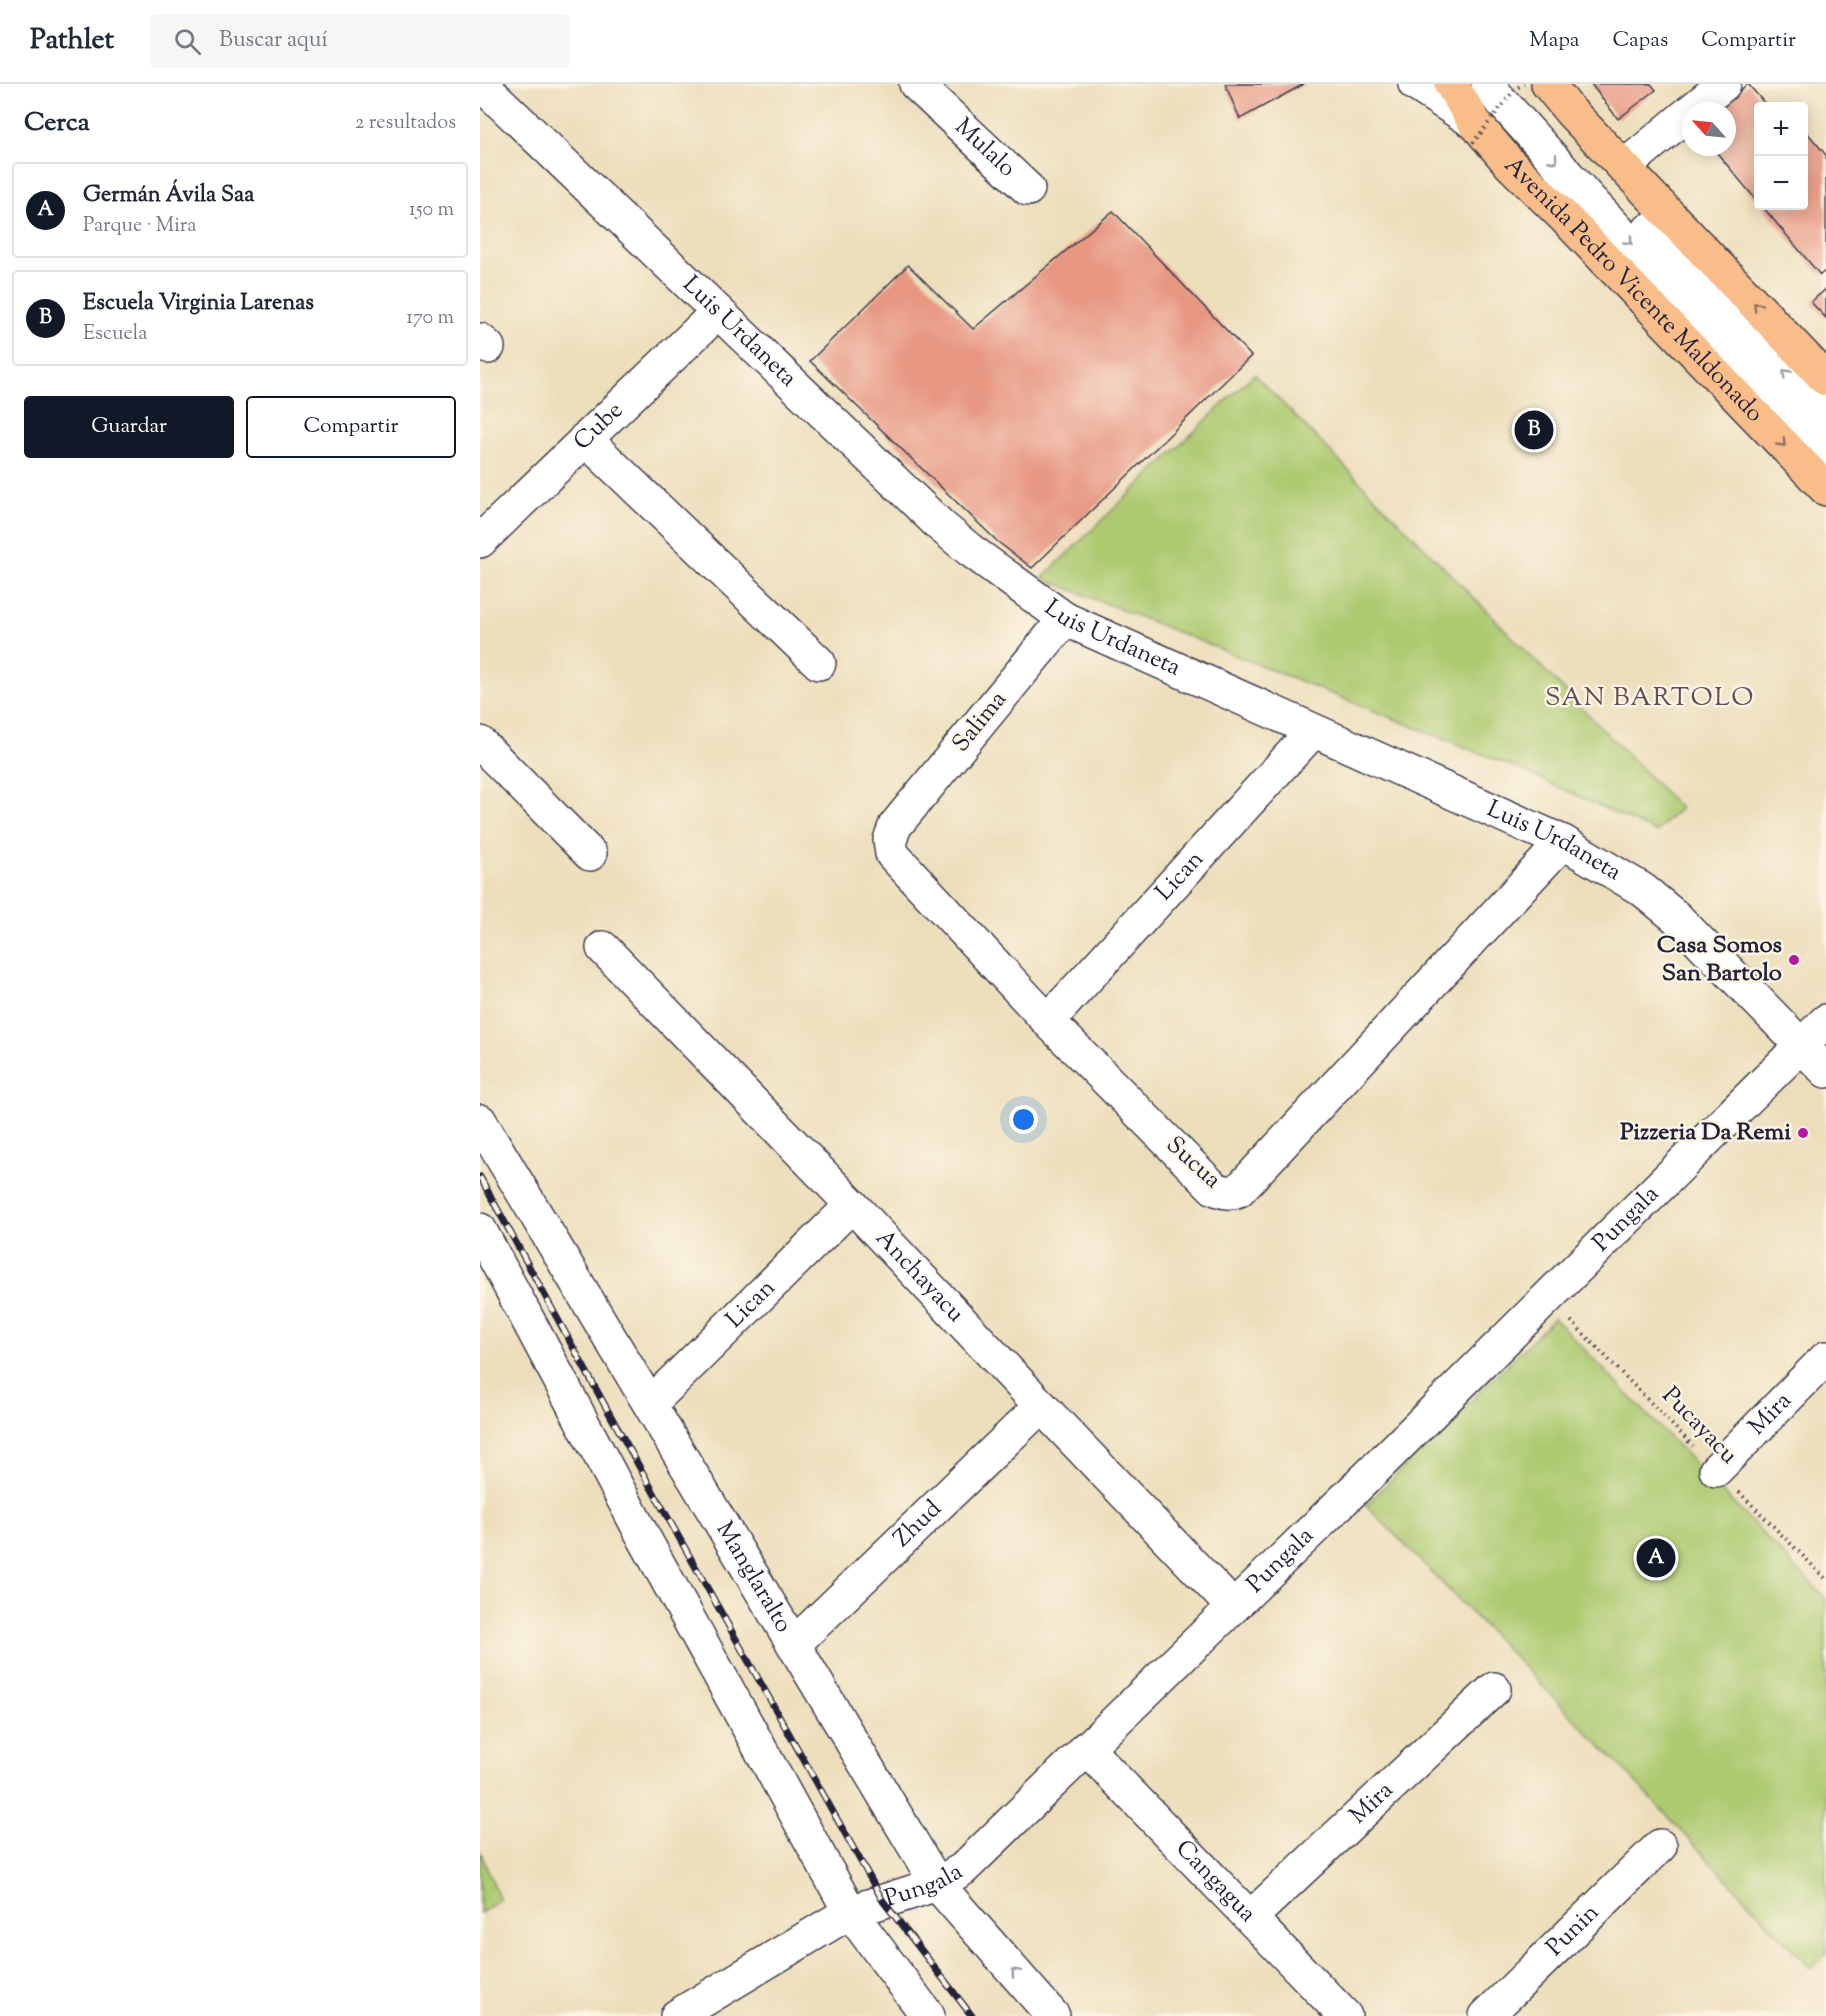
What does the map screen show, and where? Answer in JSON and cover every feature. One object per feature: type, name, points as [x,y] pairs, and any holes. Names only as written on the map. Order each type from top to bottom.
[{"type":"main road","name":"Avenida Pedro Vicente Maldonado","points":[[1451,84],[1474,133],[1510,164],[1583,236],[1826,489]]},
{"type":"main road","points":[[1548,84],[1570,111],[1826,379]]},
{"type":"street","name":"Luis Urdaneta","points":[[481,84],[941,526],[970,550],[1065,619],[1563,842],[1643,890],[1677,918],[1826,1071]]},
{"type":"street","name":"Mulalo","points":[[916,84],[1028,189]]},
{"type":"street","points":[[1416,84],[1474,133]]},
{"type":"street","points":[[1488,84],[1589,199],[1826,451]]},
{"type":"street","points":[[1517,84],[1525,97],[1613,192],[1826,415]]},
{"type":"street","points":[[1702,102],[1724,84]]},
{"type":"street","points":[[1624,167],[1682,119]]},
{"type":"street","name":"Cube","points":[[480,541],[718,312]]},
{"type":"street","points":[[585,439],[819,663]]},
{"type":"street","name":"Salima","points":[[895,826],[1065,619]]},
{"type":"street","name":"Lican","points":[[1048,1021],[1313,731]]},
{"type":"street","points":[[480,743],[590,854]]},
{"type":"street","name":"Sucua","points":[[895,826],[890,840],[892,854],[1048,1021],[1214,1188],[1233,1192],[1239,1190],[1563,842]]},
{"type":"street","name":"Anchayacu","points":[[603,948],[852,1205],[1233,1607]]},
{"type":"street","name":"Pungala","points":[[677,2016],[850,1912],[937,1884],[963,1869],[1364,1480],[1826,1021]]},
{"type":"street","name":"Manglaralto","points":[[480,1121],[795,1643],[937,1884],[1053,2016]]},
{"type":"street","name":"Lican","points":[[650,1404],[852,1205]]},
{"type":"street","points":[[480,1230],[643,1536],[850,1912],[928,2016]]},
{"type":"street","name":"Mira","points":[[1716,1470],[1826,1358]]},
{"type":"street","name":"Zhud","points":[[795,1643],[1041,1406]]},
{"type":"street","name":"Mira","points":[[1251,1917],[1494,1689]]},
{"type":"street","name":"Cangagua","points":[[1086,1748],[1345,2016]]},
{"type":"street","name":"Punin","points":[[1486,2016],[1660,1846]]},
{"type":"path","points":[[1474,133],[1515,89],[1524,84]]},
{"type":"path","name":"Pucayacu","points":[[1547,1297],[1826,1579]]},
{"type":"green space","points":[[1254,374],[1680,808],[1656,832],[1512,766],[1042,578]]},
{"type":"green space","points":[[1554,1318],[1826,1599],[1826,1954],[1811,1969],[1631,1777],[1366,1505]]},
{"type":"green space","points":[[480,1851],[500,1900],[480,1913]]},
{"type":"building","points":[[1225,84],[1304,84],[1240,119]]},
{"type":"building","points":[[1591,84],[1651,84],[1656,90],[1618,119]]},
{"type":"building","points":[[1748,84],[1764,102],[1754,102],[1754,197],[1720,156],[1736,156],[1736,102],[1726,102]]},
{"type":"building","points":[[1808,134],[1826,155],[1826,270],[1820,275],[1765,210],[1808,210]]},
{"type":"building","points":[[1113,211],[1251,356],[1032,568],[998,542],[810,361],[908,265],[973,329]]},
{"type":"building","points":[[1826,289],[1826,318],[1811,302]]},
{"type":"railway","points":[[480,1177],[608,1411],[883,1901],[972,2016]]},
{"type":"place","name":"Escuela Virginia Larenas","points":[[1534,430]]},
{"type":"place","name":"Casa Somos San Bartolo","points":[[1794,960]]},
{"type":"place","name":"Pizzeria Da Remi","points":[[1803,1133]]},
{"type":"place","name":"Germán Ávila Saa","points":[[1656,1558]]},
{"type":"district","name":"SAN BARTOLO","points":[[1650,698]]}]
